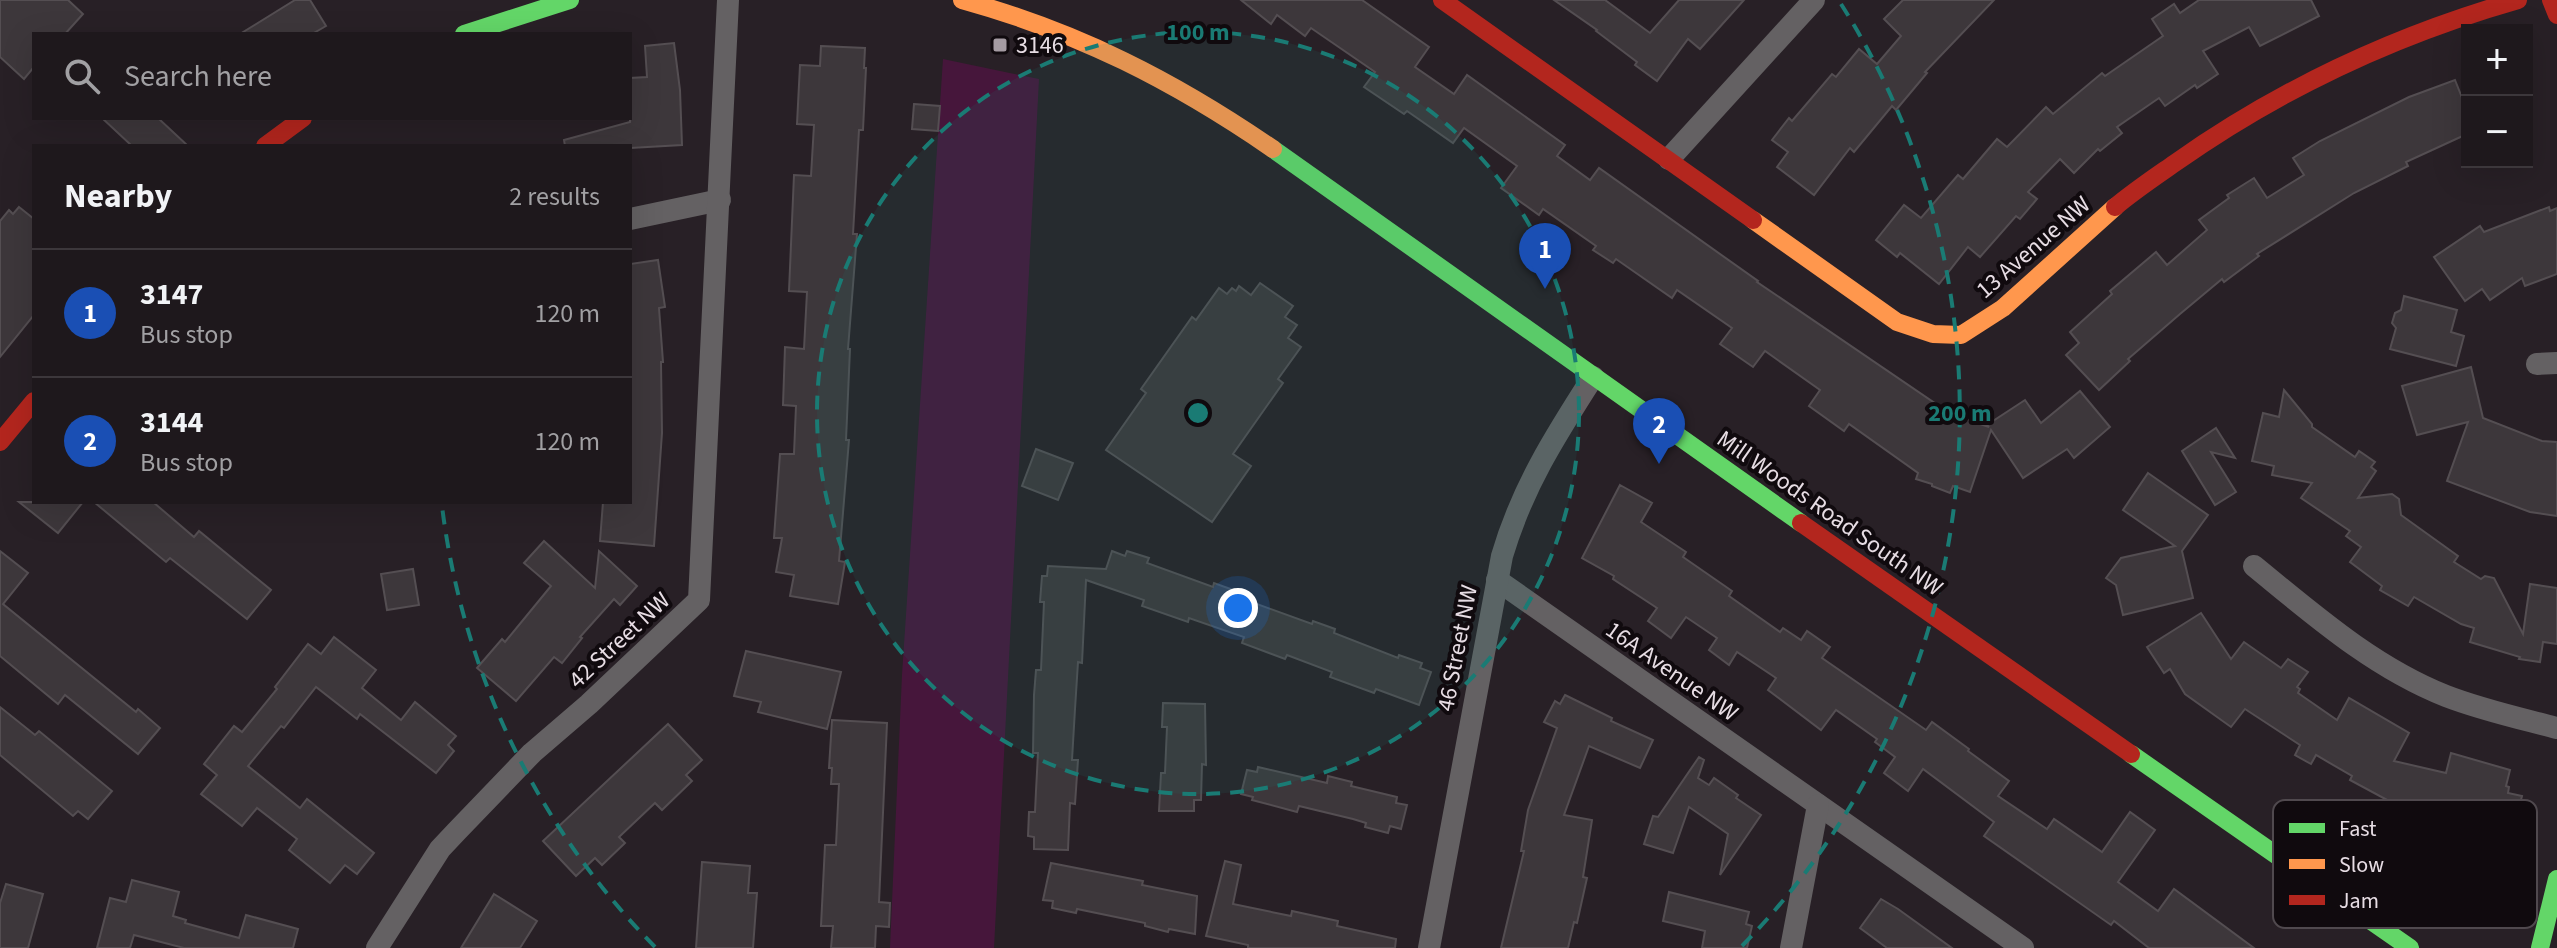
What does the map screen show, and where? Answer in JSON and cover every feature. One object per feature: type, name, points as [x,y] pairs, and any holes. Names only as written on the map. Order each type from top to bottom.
[{"type":"street","points":[[470,32],[570,0]]},
{"type":"street","name":"42 Street NW","points":[[377,948],[440,849],[532,753],[699,600],[728,0]]},
{"type":"street","name":"Mill Woods Road South NW","points":[[962,0],[1044,25],[1150,73],[1262,140],[1593,377],[2273,852]]},
{"type":"street","name":"13 Avenue NW","points":[[1442,0],[1897,322],[1933,334],[1961,335],[2003,308],[2122,201],[2208,140],[2281,95],[2398,40],[2518,0]]},
{"type":"street","points":[[1669,159],[1814,0]]},
{"type":"street","points":[[2551,0],[2557,15]]},
{"type":"street","points":[[268,144],[300,120]]},
{"type":"street","points":[[632,219],[720,200]]},
{"type":"street","name":"46 Street NW","points":[[1429,948],[1497,580],[1509,532],[1545,451],[1593,377]]},
{"type":"street","points":[[0,442],[32,403]]},
{"type":"street","points":[[2254,566],[2342,637],[2402,675],[2478,707],[2557,728]]},
{"type":"street","name":"16A Avenue NW","points":[[1497,580],[2023,948]]},
{"type":"street","points":[[1791,948],[1818,805]]},
{"type":"street","points":[[2540,948],[2557,879]]},
{"type":"street","name":"Mill Woods Road South NW","points":[[2381,928],[2410,948]]},
{"type":"shaded area","points":[[943,59],[1039,79],[994,948],[890,948],[902,675]]},
{"type":"building","points":[[0,0],[68,0],[83,14],[67,32],[32,32],[32,69],[24,79],[0,57]]},
{"type":"building","points":[[295,0],[310,0],[326,26],[316,32],[243,32]]},
{"type":"building","points":[[1241,0],[1362,0],[1429,47],[1415,67],[1454,94],[1467,75],[1565,145],[1557,156],[1590,180],[1599,168],[1757,282],[1951,414],[1989,427],[1987,425],[2025,400],[2041,423],[2080,391],[2110,427],[2074,458],[2067,449],[2023,478],[1991,430],[1970,492],[1953,486],[1950,493],[1916,479],[1918,473],[1849,424],[1844,431],[1809,406],[1820,390],[1765,351],[1753,367],[1720,344],[1732,328],[1677,290],[1672,298],[1616,259],[1613,263],[1593,250],[1596,246],[1543,209],[1539,215],[1501,188],[1517,166],[1464,128],[1453,143],[1407,111],[1404,114],[1364,87],[1375,72],[1311,28],[1305,36],[1277,15],[1271,24]]},
{"type":"building","points":[[1554,0],[1605,0],[1650,33],[1679,0],[1744,0],[1700,49],[1688,39],[1657,81],[1597,30]]},
{"type":"building","points":[[1903,0],[1994,0],[1925,72],[1896,110],[1892,106],[1854,152],[1850,148],[1814,195],[1777,167],[1788,152],[1772,140],[1789,118],[1792,121],[1832,74],[1836,77],[1859,49],[1877,64],[1901,36],[1884,19]]},
{"type":"building","points":[[2199,0],[2311,0],[2319,16],[2260,46],[2249,27],[2203,51],[2218,74],[2197,88],[2195,85],[2165,106],[2159,98],[2117,127],[2122,133],[2100,151],[2098,149],[2074,173],[2060,159],[2028,192],[2037,199],[2020,219],[2016,216],[1980,257],[1968,247],[1939,284],[1900,253],[1897,257],[1876,240],[1904,205],[1921,218],[1958,175],[1963,179],[1997,139],[2007,147],[2046,107],[2053,114],[2102,73],[2105,76],[2163,36],[2152,19],[2174,4],[2180,13]]},
{"type":"building","points":[[674,43],[682,145],[632,148],[632,144],[565,144],[564,140],[632,120],[632,78],[647,77],[645,46]]},
{"type":"building","points":[[821,46],[865,48],[866,68],[863,130],[859,130],[853,234],[857,234],[848,349],[846,440],[849,440],[839,561],[845,562],[838,604],[790,596],[794,575],[776,572],[782,538],[774,538],[780,454],[794,454],[796,406],[783,405],[785,347],[804,349],[807,292],[789,291],[794,175],[811,176],[814,125],[797,124],[800,65],[820,66]]},
{"type":"building","points":[[2455,80],[2461,95],[2461,137],[2406,162],[2408,166],[2354,193],[2257,254],[2259,256],[2224,282],[2222,279],[2180,314],[2128,359],[2130,361],[2099,390],[2066,355],[2079,343],[2070,332],[2112,294],[2110,291],[2156,252],[2167,265],[2207,230],[2199,220],[2229,198],[2227,195],[2254,178],[2267,198],[2304,175],[2293,158],[2320,141],[2409,97]]},
{"type":"building","points":[[914,104],[940,106],[938,131],[912,129]]},
{"type":"building","points":[[104,120],[160,120],[186,144],[130,144]]},
{"type":"building","points":[[19,207],[32,217],[32,317],[0,357],[0,221],[9,210],[13,214]]},
{"type":"building","points":[[2549,207],[2550,211],[2557,208],[2557,274],[2525,286],[2522,278],[2490,300],[2482,289],[2465,301],[2434,257],[2480,226],[2484,232]]},
{"type":"building","points":[[658,260],[665,307],[659,308],[663,362],[662,433],[654,546],[600,541],[603,504],[632,504],[632,264]]},
{"type":"building","points":[[1260,283],[1293,306],[1285,317],[1297,325],[1288,338],[1301,347],[1278,379],[1283,383],[1233,454],[1251,466],[1212,522],[1106,450],[1146,393],[1141,389],[1192,317],[1196,320],[1219,288],[1227,294],[1232,288],[1236,291],[1239,286],[1251,295]]},
{"type":"building","points":[[2404,296],[2457,310],[2451,332],[2464,336],[2456,366],[2390,349],[2396,328],[2392,323],[2395,313],[2401,310]]},
{"type":"building","points":[[2471,367],[2483,418],[2542,441],[2557,442],[2557,516],[2530,512],[2447,481],[2468,422],[2417,435],[2402,386]]},
{"type":"building","points":[[2284,390],[2312,427],[2355,457],[2359,451],[2375,462],[2371,467],[2376,471],[2358,498],[2392,494],[2399,499],[2401,515],[2458,556],[2454,562],[2481,579],[2485,576],[2494,578],[2523,634],[2530,584],[2557,588],[2557,644],[2543,642],[2540,662],[2519,659],[2470,642],[2474,628],[2461,624],[2414,597],[2408,606],[2380,590],[2382,586],[2350,562],[2361,547],[2346,536],[2350,531],[2301,498],[2312,483],[2272,475],[2274,466],[2252,461],[2263,413],[2279,417]]},
{"type":"building","points":[[2216,428],[2235,458],[2211,452],[2236,492],[2215,505],[2182,451]]},
{"type":"building","points":[[1036,449],[1073,463],[1058,500],[1022,486]]},
{"type":"building","points":[[2148,473],[2208,515],[2182,551],[2193,598],[2123,615],[2116,585],[2106,578],[2121,558],[2175,546],[2123,510]]},
{"type":"building","points":[[1620,485],[1652,503],[1641,522],[1686,552],[1683,557],[1732,591],[1729,596],[1780,632],[1783,628],[1801,640],[1807,631],[1830,647],[1822,658],[1926,730],[1932,722],[1969,749],[2009,781],[1998,796],[2047,829],[2054,819],[2102,852],[2130,812],[2155,830],[2118,882],[2158,911],[2174,889],[2254,948],[2149,948],[2114,921],[2111,925],[1984,836],[1994,822],[1923,769],[1908,791],[1884,773],[1895,757],[1875,742],[1877,739],[1836,710],[1821,730],[1768,690],[1776,678],[1737,652],[1729,665],[1709,650],[1717,638],[1686,617],[1671,638],[1648,621],[1657,608],[1613,579],[1614,576],[1582,558]]},
{"type":"building","points":[[19,502],[81,504],[58,533]]},
{"type":"building","points":[[96,504],[155,504],[194,537],[199,531],[271,590],[247,619],[170,558],[166,562]]},
{"type":"building","points":[[544,541],[595,588],[599,551],[637,586],[620,605],[614,599],[580,637],[562,663],[554,657],[516,701],[477,668],[502,639],[505,642],[551,586],[524,563]]},
{"type":"building","points":[[0,551],[28,573],[3,604],[160,728],[138,754],[65,695],[58,704],[0,656]]},
{"type":"building","points":[[1112,551],[1125,556],[1127,551],[1149,558],[1147,563],[1213,587],[1214,583],[1236,591],[1235,596],[1312,624],[1313,621],[1335,629],[1334,633],[1398,658],[1399,655],[1422,663],[1420,668],[1431,672],[1419,705],[1330,677],[1332,672],[1242,643],[1244,637],[1142,606],[1144,600],[1086,580],[1082,663],[1078,662],[1072,760],[1078,760],[1075,804],[1070,803],[1068,850],[1034,849],[1034,837],[1028,836],[1029,812],[1035,812],[1038,753],[1033,753],[1034,695],[1036,670],[1041,670],[1042,576],[1047,576],[1048,566],[1106,569]]},
{"type":"building","points":[[413,569],[419,605],[387,610],[381,574]]},
{"type":"building","points":[[2201,613],[2231,659],[2244,642],[2281,668],[2288,659],[2308,672],[2297,687],[2300,689],[2298,693],[2337,720],[2349,698],[2409,733],[2394,761],[2446,773],[2451,753],[2510,770],[2506,786],[2509,787],[2508,793],[2522,796],[2521,800],[2387,800],[2350,780],[2352,776],[2316,755],[2311,764],[2295,755],[2300,745],[2245,709],[2231,727],[2185,694],[2170,669],[2164,673],[2147,647]]},
{"type":"building","points":[[334,637],[376,670],[362,688],[401,720],[415,702],[456,736],[448,745],[454,751],[436,773],[360,714],[357,719],[316,687],[284,728],[281,726],[248,766],[300,808],[307,799],[374,853],[357,874],[345,865],[330,883],[289,850],[297,839],[257,808],[242,826],[201,794],[217,775],[204,764],[234,726],[242,732],[308,644],[321,654]]},
{"type":"building","points":[[746,651],[841,672],[827,729],[758,712],[761,702],[734,696]]},
{"type":"building","points":[[1565,695],[1653,740],[1640,768],[1589,746],[1564,815],[1592,820],[1583,877],[1587,878],[1568,948],[1501,948],[1524,851],[1521,851],[1528,810],[1557,728],[1544,722],[1555,701],[1560,704]]},
{"type":"building","points":[[1163,703],[1205,704],[1206,765],[1202,764],[1201,800],[1194,800],[1194,811],[1159,811],[1167,727],[1162,727]]},
{"type":"building","points":[[0,707],[35,735],[39,731],[112,791],[88,819],[78,811],[73,816],[0,755]]},
{"type":"building","points":[[832,720],[887,723],[879,902],[890,903],[889,927],[876,926],[875,948],[831,948],[833,926],[821,926],[825,845],[836,845],[839,784],[831,784],[832,768],[829,768]]},
{"type":"building","points":[[668,724],[702,760],[686,775],[692,781],[662,810],[655,803],[619,837],[625,843],[602,865],[595,858],[576,876],[543,841]]},
{"type":"building","points":[[1699,757],[1704,760],[1698,778],[1709,785],[1714,778],[1761,815],[1720,875],[1728,834],[1689,807],[1673,853],[1644,844],[1653,816],[1658,817]]},
{"type":"building","points":[[1258,767],[1327,783],[1328,776],[1352,782],[1351,786],[1397,797],[1396,803],[1407,805],[1401,829],[1390,826],[1388,833],[1365,827],[1366,823],[1353,819],[1299,806],[1297,812],[1252,800],[1253,797],[1241,794],[1247,770],[1257,772]]},
{"type":"building","points":[[1225,861],[1241,865],[1233,904],[1291,916],[1292,911],[1338,921],[1337,926],[1396,939],[1395,948],[1248,948],[1248,945],[1206,936]]},
{"type":"building","points":[[702,862],[750,866],[748,893],[757,893],[753,948],[696,948]]},
{"type":"building","points":[[1051,863],[1143,881],[1142,885],[1197,896],[1195,934],[1169,929],[1168,932],[1145,926],[1145,923],[1077,909],[1076,913],[1052,908],[1053,901],[1043,900]]},
{"type":"building","points":[[132,880],[179,892],[173,916],[186,920],[185,923],[239,938],[246,915],[298,929],[293,948],[184,948],[134,935],[130,948],[97,948],[110,898],[126,902]]},
{"type":"building","points":[[6,884],[43,894],[28,948],[0,948],[0,903]]},
{"type":"building","points":[[1669,892],[1749,912],[1746,924],[1752,926],[1747,948],[1702,948],[1705,931],[1663,921]]},
{"type":"building","points":[[494,894],[537,921],[520,948],[461,948]]},
{"type":"building","points":[[1881,899],[1952,948],[1887,948],[1860,928]]},
{"type":"traffic: fast","points":[[470,32],[570,0]]},
{"type":"traffic: fast","points":[[1273,149],[1801,523]]},
{"type":"traffic: fast","points":[[2131,754],[2273,853]]},
{"type":"traffic: fast","points":[[2540,948],[2557,879]]},
{"type":"traffic: fast","points":[[2381,928],[2410,948]]},
{"type":"traffic: slow","points":[[962,0],[1046,27],[1124,61],[1162,80],[1273,149]]},
{"type":"traffic: slow","points":[[1753,220],[1897,322],[1933,334],[1961,335],[2003,308],[2115,207]]},
{"type":"traffic: jam","points":[[1442,0],[1753,220]]},
{"type":"traffic: jam","points":[[2115,207],[2215,136],[2297,88],[2383,47],[2518,0]]},
{"type":"traffic: jam","points":[[2551,0],[2557,15]]},
{"type":"traffic: jam","points":[[268,144],[300,120]]},
{"type":"traffic: jam","points":[[0,442],[32,403]]},
{"type":"traffic: jam","points":[[1801,523],[2131,754]]},
{"type":"place","name":"3146","points":[[1000,45]]},
{"type":"place","name":"3147","points":[[1545,289]]},
{"type":"place","name":"3144","points":[[1659,464]]}]
